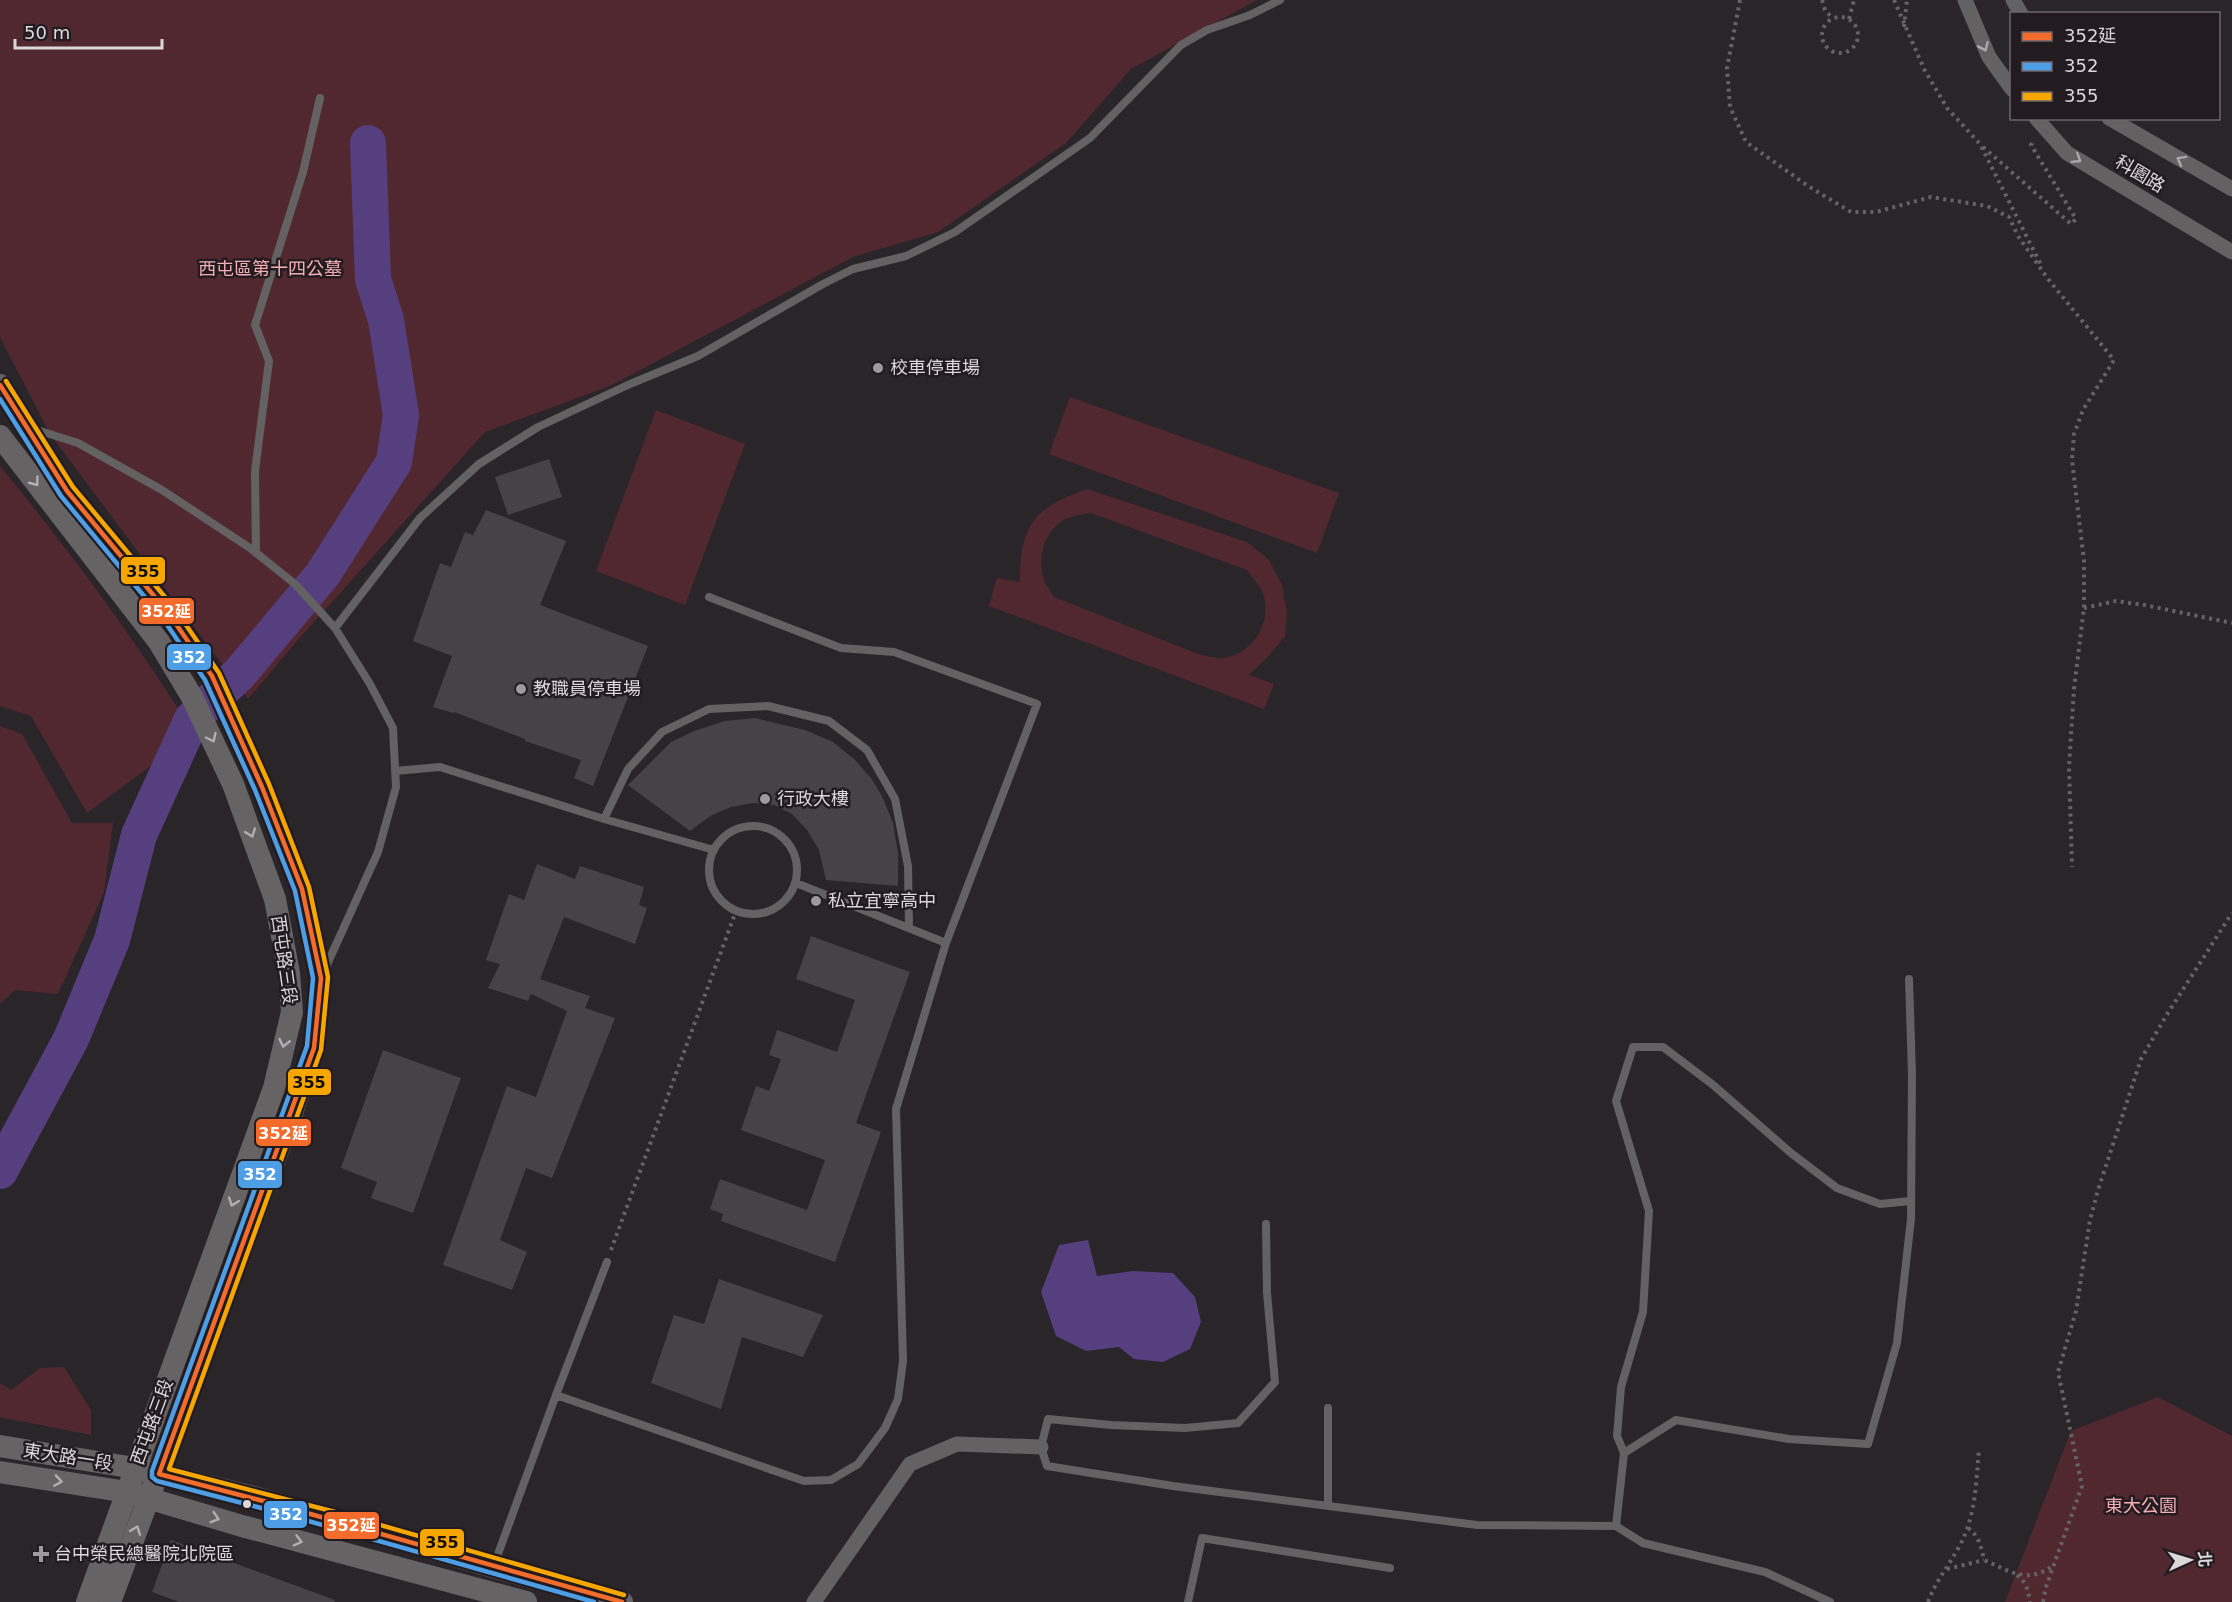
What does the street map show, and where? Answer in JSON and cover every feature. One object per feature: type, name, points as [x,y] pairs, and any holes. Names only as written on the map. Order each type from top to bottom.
[{"type":"street","points":[[1965,0],[1989,57],[2010,86]]},
{"type":"street","name":"科園路","points":[[2112,120],[2232,189]]},
{"type":"street","name":"科園路","points":[[2039,122],[2067,153],[2232,252]]},
{"type":"street","name":"西屯路三段","points":[[0,385],[67,491],[169,614],[212,676],[262,788],[302,889],[321,978],[314,1048],[159,1474],[138,1495],[87,1602]]},
{"type":"street","name":"西屯路三段","points":[[0,436],[159,642],[192,697],[231,778],[275,899],[289,973],[291,1012],[274,1088],[135,1468],[138,1495],[110,1602]]},
{"type":"street","points":[[814,1602],[910,1464],[957,1444],[1041,1447]]},
{"type":"street","name":"東大路一段","points":[[0,1446],[135,1468],[254,1497],[622,1602]]},
{"type":"street","name":"東大路一段","points":[[0,1472],[138,1495],[484,1597],[526,1602]]},
{"type":"street","points":[[484,1597],[493,1567]]},
{"type":"lane","points":[[335,628],[420,518],[479,464],[538,427],[630,384],[698,356],[853,269],[906,256],[955,232],[1090,138],[1181,45],[1207,30],[1250,15],[1280,0]]},
{"type":"lane","points":[[256,553],[255,471],[269,361],[255,325],[303,172],[320,98]]},
{"type":"lane","points":[[27,426],[78,443],[162,490],[256,553],[295,584],[335,628],[370,684],[393,728],[396,787],[378,852],[321,978]]},
{"type":"lane","points":[[556,1395],[804,1480],[831,1480],[858,1464],[885,1428],[898,1399],[903,1361],[896,1109],[946,943],[1036,705],[894,652],[841,648],[709,597]]},
{"type":"lane","points":[[604,819],[628,769],[662,732],[709,709],[768,706],[829,721],[867,750],[895,800],[908,866],[909,928]]},
{"type":"lane","points":[[396,771],[440,768],[604,819],[714,850]]},
{"type":"lane","points":[[744,826],[770,829],[790,845],[796,857],[798,870],[796,883],[782,904],[772,910],[760,914],[736,911],[717,896],[711,885],[710,861],[721,839],[732,831],[744,826]]},
{"type":"lane","points":[[796,883],[946,943]]},
{"type":"lane","points":[[1624,1453],[1676,1419],[1790,1439],[1868,1444],[1897,1343],[1911,1219],[1909,979]]},
{"type":"lane","points":[[1616,1526],[1624,1453],[1617,1436],[1621,1387],[1643,1312],[1649,1211],[1616,1101],[1633,1047],[1663,1047],[1712,1084],[1791,1153],[1837,1188],[1881,1204],[1911,1201]]},
{"type":"lane","points":[[1266,1224],[1267,1293],[1275,1382],[1238,1423],[1185,1428],[1048,1419],[1041,1447],[1047,1466],[1173,1486],[1477,1525],[1616,1526],[1643,1543],[1765,1572],[1830,1602]]},
{"type":"lane","points":[[493,1567],[607,1262]]},
{"type":"lane","points":[[1328,1408],[1328,1505]]},
{"type":"lane","points":[[1188,1602],[1202,1538],[1390,1568]]},
{"type":"path","points":[[1740,0],[1727,68],[1730,107],[1746,142],[1808,186],[1851,212],[1876,212],[1931,197],[1987,206],[2009,217],[2018,236],[2048,279],[2114,360],[2083,410],[2074,434],[2072,460],[2084,561],[2084,608],[2074,689],[2069,767],[2072,867]]},
{"type":"path","points":[[1822,0],[1825,10],[1832,18]]},
{"type":"path","points":[[1849,19],[1854,0]]},
{"type":"path","points":[[1894,0],[1924,69],[1947,108],[1980,144],[2071,224],[2076,219],[2031,146],[2039,122]]},
{"type":"path","points":[[1904,27],[1907,0]]},
{"type":"path","points":[[1838,16],[1849,19],[1857,27],[1858,39],[1851,49],[1840,53],[1829,49],[1822,39],[1824,27],[1832,18],[1838,16]]},
{"type":"path","points":[[1980,144],[2048,279]]},
{"type":"path","points":[[2084,608],[2116,602],[2144,605],[2232,623]]},
{"type":"path","points":[[607,1262],[736,911]]},
{"type":"path","points":[[2043,1602],[2082,1486],[2058,1372],[2076,1311],[2090,1220],[2098,1190],[2141,1059],[2232,913]]},
{"type":"path","points":[[1928,1602],[1935,1583],[1946,1569],[1968,1528],[1975,1494],[1979,1449]]},
{"type":"path","points":[[1968,1528],[1979,1540],[1984,1560]]},
{"type":"path","points":[[1946,1569],[1984,1560],[2024,1580],[2030,1602]]},
{"type":"path","points":[[2014,1573],[2039,1575],[2054,1565]]},
{"type":"green space","name":"西屯區第十四公墓","points":[[0,0],[1257,0],[1131,69],[1066,143],[938,232],[853,257],[610,386],[485,432],[297,641],[248,699],[50,434],[0,337]]},
{"type":"green space","points":[[1070,397],[1339,493],[1317,553],[1049,454]]},
{"type":"green space","points":[[656,410],[745,444],[685,605],[596,571]]},
{"type":"green space","points":[[0,466],[102,597],[194,734],[87,813],[31,716],[0,706]]},
{"type":"green space","points":[[1087,489],[1247,542],[1269,560],[1282,585],[1287,614],[1285,636],[1249,675],[1274,684],[1264,709],[989,606],[997,578],[1020,582],[1023,546],[1027,532],[1034,521],[1054,503]],"holes":[[[1091,513],[1247,570],[1261,589],[1265,600],[1264,622],[1253,642],[1245,649],[1235,655],[1218,658],[1201,655],[1054,597],[1044,580],[1041,562],[1044,544],[1053,529],[1068,518]]]},
{"type":"green space","points":[[0,726],[22,734],[72,823],[113,823],[104,892],[58,994],[15,990],[0,1004]]},
{"type":"green space","points":[[64,1367],[91,1410],[91,1435],[0,1417],[0,1383],[11,1390],[40,1368]]},
{"type":"green space","name":"東大公園","points":[[2158,1397],[2232,1436],[2232,1602],[2005,1602],[2071,1431]]},
{"type":"shaded area","points":[[1088,1240],[1097,1276],[1133,1271],[1173,1273],[1195,1297],[1201,1322],[1190,1349],[1163,1362],[1134,1359],[1119,1347],[1086,1351],[1056,1336],[1041,1292],[1059,1245]]},
{"type":"building","points":[[549,459],[562,497],[508,515],[495,477]]},
{"type":"building","name":"教職員停車場","points":[[486,510],[566,541],[540,605],[648,646],[593,786],[574,778],[581,760],[525,741],[525,739],[454,712],[433,707],[452,656],[413,641],[440,563],[451,567],[465,532],[473,535]]},
{"type":"building","name":"行政大樓","points":[[755,718],[805,730],[833,742],[854,759],[871,778],[882,796],[893,823],[898,853],[898,886],[826,880],[819,850],[807,830],[792,814],[774,805],[753,803],[731,807],[712,815],[690,831],[628,785],[671,742],[694,731],[725,721]]},
{"type":"building","points":[[537,864],[575,879],[580,866],[644,887],[639,905],[647,908],[635,944],[564,917],[540,979],[590,996],[585,1008],[615,1018],[552,1178],[526,1168],[500,1240],[527,1252],[512,1290],[443,1265],[507,1086],[536,1097],[567,1011],[531,994],[528,1001],[488,988],[500,964],[486,960],[509,894],[524,900]]},
{"type":"building","points":[[811,936],[910,972],[856,1123],[881,1132],[835,1262],[721,1221],[723,1214],[710,1209],[720,1179],[807,1210],[825,1160],[741,1130],[756,1086],[769,1091],[781,1059],[769,1055],[777,1030],[837,1052],[855,1000],[796,979]]},
{"type":"building","points":[[383,1050],[461,1078],[413,1213],[371,1198],[377,1182],[341,1168]]},
{"type":"building","points":[[719,1279],[823,1315],[803,1357],[742,1337],[721,1409],[651,1383],[674,1315],[704,1324]]},
{"type":"building","points":[[171,1540],[335,1600],[334,1602],[179,1602],[152,1592]]},
{"type":"waterway","points":[[0,1171],[71,1039],[112,940],[139,835],[192,719],[240,673],[323,574],[394,462],[401,415],[386,320],[373,279],[368,143]]},
{"type":"transit line","name":"355","points":[[6,381],[73,487],[175,609],[219,673],[269,784],[309,887],[328,977],[321,1050],[169,1469],[335,1512],[624,1595]]},
{"type":"transit line","name":"352延","points":[[0,385],[67,491],[169,614],[212,676],[262,787],[302,889],[321,978],[314,1048],[159,1474],[275,1504],[622,1602]]},
{"type":"transit line","name":"352","points":[[0,399],[61,496],[163,619],[205,680],[255,790],[295,891],[313,978],[307,1046],[152,1471],[152,1477],[157,1481],[273,1511],[594,1602]]},
{"type":"place","name":"校車停車場","points":[[878,368]]},
{"type":"place","name":"教職員停車場","points":[[521,689]]},
{"type":"place","name":"行政大樓","points":[[765,799]]},
{"type":"place","name":"私立宜寧高中","points":[[816,901]]},
{"type":"place","name":"台中榮民總醫院北院區","points":[[41,1554]]}]
